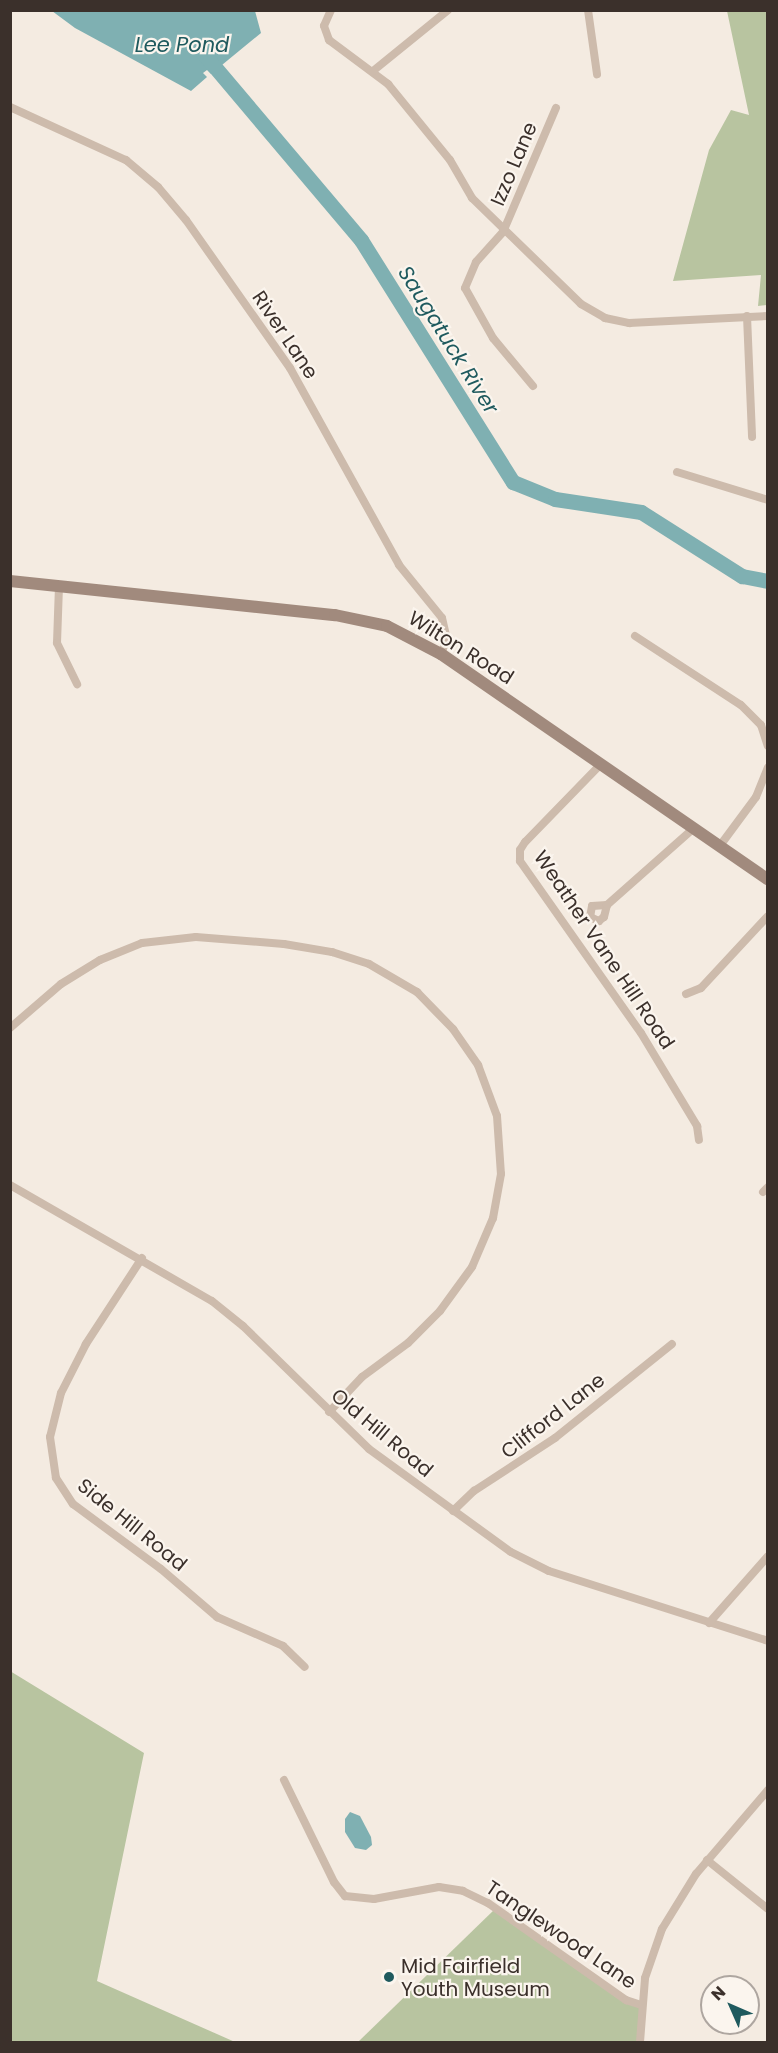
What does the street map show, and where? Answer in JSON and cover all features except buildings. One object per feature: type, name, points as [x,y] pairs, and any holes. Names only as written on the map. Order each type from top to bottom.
[{"type":"main road","name":"Wilton Road","points":[[10,581],[353,617],[393,628],[441,654],[768,880]]},
{"type":"street","points":[[331,10],[324,26],[329,40],[373,71],[420,120],[472,198],[503,232],[581,304],[605,318],[639,322],[768,315]]},
{"type":"street","points":[[373,71],[448,10]]},
{"type":"street","points":[[588,10],[597,74]]},
{"type":"street","name":"River Lane","points":[[10,107],[126,160],[158,187],[186,220],[290,368],[399,565],[442,618],[447,640],[441,654]]},
{"type":"street","name":"Izzo Lane","points":[[533,386],[493,338],[465,288],[472,267],[503,232],[556,108]]},
{"type":"street","points":[[747,316],[752,437]]},
{"type":"street","points":[[677,472],[768,500]]},
{"type":"street","points":[[59,586],[57,643],[77,684]]},
{"type":"street","points":[[635,636],[741,705],[761,725],[768,746]]},
{"type":"street","name":"Weather Vane Hill Road","points":[[600,765],[525,842],[520,850],[520,861],[641,1033],[697,1126],[699,1140]]},
{"type":"street","points":[[719,847],[756,797],[768,767]]},
{"type":"street","points":[[607,905],[693,829]]},
{"type":"street","points":[[686,994],[701,988],[768,916]]},
{"type":"street","points":[[10,1028],[61,984],[100,960],[149,942],[196,937],[284,944],[332,952],[369,964],[417,992],[453,1029],[478,1065],[497,1116],[501,1174],[493,1218],[475,1262],[446,1304],[408,1343],[357,1382],[329,1412]]},
{"type":"street","name":"Old Hill Road","points":[[10,1185],[142,1258],[232,1317],[329,1412],[388,1464],[538,1566],[768,1641]]},
{"type":"street","name":"Side Hill Road","points":[[142,1258],[71,1370],[61,1393],[50,1437],[56,1478],[73,1504],[161,1569],[217,1617],[283,1646],[305,1667]]},
{"type":"street","name":"Clifford Lane","points":[[453,1510],[474,1491],[562,1433],[672,1344]]},
{"type":"street","points":[[709,1623],[768,1556]]},
{"type":"street","name":"Tanglewood Lane","points":[[284,1780],[334,1882],[345,1896],[374,1899],[439,1887],[463,1890],[488,1902],[626,2000],[641,2005]]},
{"type":"street","points":[[640,2043],[641,2005],[656,1941],[707,1860],[768,1790]]},
{"type":"street","points":[[707,1860],[768,1909]]},
{"type":"green space","points":[[727,11],[767,11],[767,305],[758,306],[761,275],[673,281],[709,150],[731,110],[749,115]]},
{"type":"green space","points":[[10,1671],[144,1753],[97,1981],[235,2042],[11,2042]]},
{"type":"green space","points":[[496,1908],[640,2008],[640,2042],[358,2042]]},
{"type":"water","name":"Lee Pond","points":[[52,11],[255,11],[261,33],[211,74],[207,70],[203,73],[207,77],[191,91],[75,28]]},
{"type":"water","points":[[350,1812],[360,1816],[371,1837],[372,1845],[366,1850],[355,1848],[345,1832],[345,1819]]},
{"type":"waterway","name":"Saugatuck River","points":[[203,53],[361,240],[513,482],[555,499],[641,512],[742,576],[768,581]]},
{"type":"place","name":"Mid Fairfield Youth Museum","points":[[389,1977]]}]
